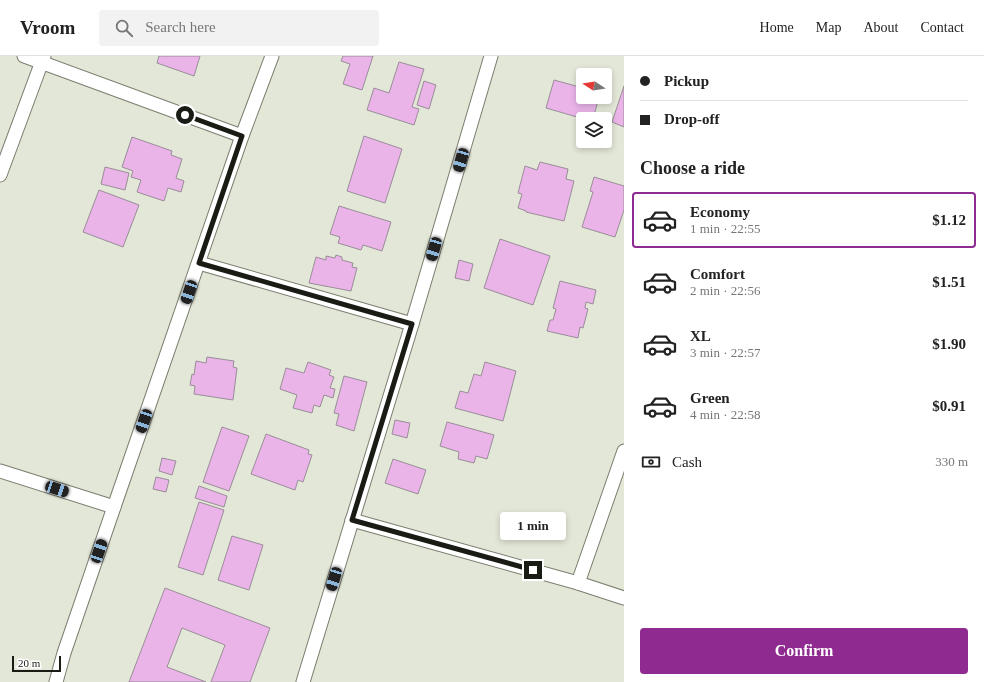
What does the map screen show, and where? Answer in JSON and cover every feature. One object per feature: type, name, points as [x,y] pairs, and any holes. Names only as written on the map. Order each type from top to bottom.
[{"type":"street","points":[[24,56],[43,59],[242,136]]},
{"type":"street","points":[[56,682],[64,652],[242,136],[272,56]]},
{"type":"street","points":[[303,682],[412,324],[491,56]]},
{"type":"street","points":[[0,175],[43,59]]},
{"type":"street","points":[[199,263],[412,324]]},
{"type":"street","points":[[578,583],[624,451]]},
{"type":"street","points":[[0,471],[114,507]]},
{"type":"street","points":[[352,520],[578,583],[624,598]]},
{"type":"building","points":[[159,56],[200,56],[194,76],[157,63]]},
{"type":"building","points":[[343,56],[373,56],[362,90],[343,84],[350,64],[341,61]]},
{"type":"building","points":[[399,62],[424,69],[412,107],[419,109],[414,125],[367,110],[374,88],[389,93]]},
{"type":"building","points":[[554,80],[576,86],[576,104],[597,104],[595,112],[576,112],[576,117],[546,108]]},
{"type":"building","points":[[424,81],[436,85],[429,109],[417,105]]},
{"type":"building","points":[[624,86],[624,127],[612,122]]},
{"type":"building","points":[[364,136],[402,149],[385,203],[347,191]]},
{"type":"building","points":[[132,137],[172,151],[171,155],[182,159],[176,178],[184,181],[181,192],[168,188],[164,201],[137,192],[141,180],[131,177],[133,171],[122,167]]},
{"type":"building","points":[[540,162],[568,169],[566,179],[574,181],[564,221],[526,212],[518,208],[522,194],[518,193],[525,166],[537,170]]},
{"type":"building","points":[[105,167],[129,173],[125,190],[101,184]]},
{"type":"building","points":[[594,177],[624,186],[624,210],[615,237],[582,227],[593,192],[590,191]]},
{"type":"building","points":[[99,190],[139,205],[123,247],[83,232]]},
{"type":"building","points":[[339,206],[391,222],[382,251],[363,245],[361,250],[338,243],[340,237],[330,234]]},
{"type":"building","points":[[500,239],[550,256],[533,305],[484,288]]},
{"type":"building","points":[[336,255],[342,257],[342,260],[353,263],[352,267],[357,268],[351,291],[309,283],[316,257],[326,260],[326,256],[335,258]]},
{"type":"building","points":[[459,260],[473,264],[469,281],[455,278]]},
{"type":"building","points":[[560,281],[596,290],[593,304],[586,302],[585,308],[588,309],[583,328],[580,327],[578,338],[547,331],[550,320],[553,320],[556,309],[553,308]]},
{"type":"building","points":[[207,357],[234,361],[233,367],[237,368],[233,400],[194,394],[195,386],[190,385],[192,374],[194,375],[196,361],[206,363]]},
{"type":"building","points":[[308,362],[331,370],[329,375],[334,377],[330,388],[335,389],[333,398],[324,395],[320,407],[314,405],[312,413],[293,408],[297,395],[280,389],[286,368],[304,373]]},
{"type":"building","points":[[485,362],[516,371],[503,421],[455,408],[460,391],[468,393],[474,374],[481,376]]},
{"type":"building","points":[[344,376],[367,382],[354,431],[336,425],[339,414],[334,413]]},
{"type":"building","points":[[395,420],[410,423],[407,438],[392,434]]},
{"type":"building","points":[[447,422],[494,435],[487,459],[476,456],[474,463],[458,459],[459,452],[440,446]]},
{"type":"building","points":[[222,427],[249,436],[229,491],[203,482]]},
{"type":"building","points":[[266,434],[309,450],[308,454],[312,455],[303,482],[298,480],[295,490],[251,474]]},
{"type":"building","points":[[162,458],[176,461],[172,475],[159,471]]},
{"type":"building","points":[[393,459],[426,470],[418,494],[385,483]]},
{"type":"building","points":[[156,477],[169,480],[166,492],[153,489]]},
{"type":"building","points":[[199,486],[227,496],[224,507],[195,498]]},
{"type":"building","points":[[199,502],[224,510],[203,575],[178,567]]},
{"type":"building","points":[[232,536],[263,545],[249,590],[218,580]]},
{"type":"building","points":[[165,588],[270,628],[250,682],[211,682],[225,645],[182,628],[167,667],[206,682],[129,682]]},
{"type":"route","points":[[185,115],[242,136],[199,263],[412,324],[352,520],[533,570]]}]
